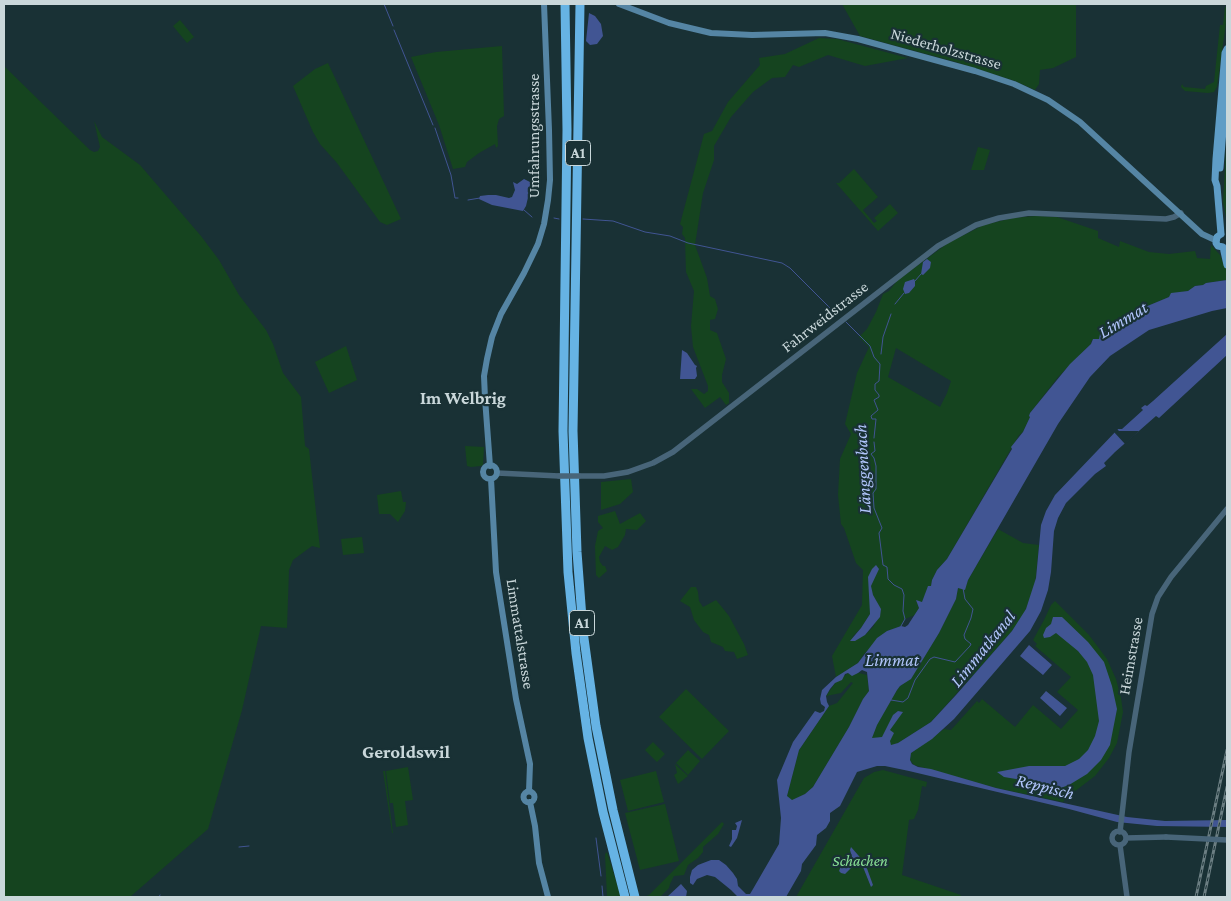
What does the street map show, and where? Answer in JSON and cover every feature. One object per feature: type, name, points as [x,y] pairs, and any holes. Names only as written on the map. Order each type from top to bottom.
[{"type":"highway","name":"A1","points":[[565,4],[568,130],[563,431],[566,532],[571,608],[584,714],[597,786],[625,897]]},
{"type":"highway","points":[[574,4],[575,38],[578,54]]},
{"type":"highway","name":"A1","points":[[580,4],[573,421],[579,592],[595,720],[609,796],[635,897]]},
{"type":"main road","name":"Umfahrungsstrasse","points":[[490,466],[484,384],[489,348],[502,314],[538,244],[548,200],[550,130],[544,4]]},
{"type":"main road","name":"Niederholzstrasse","points":[[619,4],[669,23],[711,33],[745,35],[825,33],[858,39],[975,71],[1014,84],[1048,100],[1080,122],[1202,234],[1215,240]]},
{"type":"main road","points":[[1227,49],[1225,53],[1217,186],[1224,236],[1217,237],[1215,240],[1218,246],[1225,245],[1227,265]]},
{"type":"main road","points":[[1219,137],[1227,80]]},
{"type":"main road","points":[[490,466],[495,468],[497,474],[491,479],[486,477],[484,472],[490,466]]},
{"type":"main road","name":"Limmattalstrasse","points":[[491,479],[496,572],[516,699],[530,764],[529,791],[524,793],[523,798],[525,801],[530,802],[539,863],[548,897]]},
{"type":"street","name":"Fahrweidstrasse","points":[[497,474],[609,476],[633,471],[653,463],[673,452],[938,246],[970,227],[998,218],[1028,212],[1166,219],[1181,213]]},
{"type":"street","name":"Heimstrasse","points":[[1120,829],[1130,744],[1152,614],[1158,597],[1174,574],[1227,509]]},
{"type":"street","points":[[1120,845],[1114,842],[1113,837],[1115,833],[1120,829],[1126,838]]},
{"type":"street","points":[[1126,838],[1166,837],[1227,840]]},
{"type":"street","points":[[1120,845],[1124,843],[1126,838]]},
{"type":"street","points":[[1120,845],[1127,897]]},
{"type":"green space","points":[[842,4],[1076,4],[1076,57],[1053,68],[1040,70],[1039,84],[1035,90],[1015,81],[956,62],[860,36]]},
{"type":"green space","points":[[1225,7],[1227,7],[1227,16],[1217,87],[1214,92],[1208,93],[1185,91],[1181,87],[1182,84],[1184,87],[1205,89],[1206,86],[1214,82],[1220,25],[1223,25]]},
{"type":"green space","points":[[180,20],[194,37],[187,43],[173,26]]},
{"type":"green space","points":[[819,38],[837,39],[908,58],[865,66],[828,55],[799,67],[793,65],[785,77],[772,78],[753,92],[731,117],[714,146],[714,160],[703,193],[695,245],[707,278],[710,296],[715,299],[718,309],[715,319],[710,320],[710,330],[717,333],[726,359],[722,382],[729,393],[729,403],[726,405],[720,397],[705,408],[691,389],[697,389],[704,394],[708,391],[708,386],[693,347],[691,326],[694,291],[686,272],[685,238],[682,234],[683,227],[680,224],[704,134],[712,131],[728,102],[760,65],[759,58],[785,54]]},
{"type":"green space","points":[[502,46],[504,116],[499,119],[497,126],[498,146],[496,148],[495,144],[479,153],[467,162],[465,167],[453,169],[439,125],[411,57],[436,52]]},
{"type":"green space","points":[[328,63],[401,219],[387,225],[380,222],[337,163],[320,144],[293,86],[315,69]]},
{"type":"green space","points":[[4,66],[94,152],[98,151],[100,147],[94,121],[102,137],[140,165],[201,236],[219,260],[239,295],[266,330],[283,373],[301,397],[305,446],[309,449],[320,548],[312,546],[293,560],[289,570],[287,628],[261,626],[242,710],[208,829],[130,897],[4,897]]},
{"type":"green space","points":[[1227,132],[1227,222],[1223,202]]},
{"type":"green space","points":[[978,147],[990,150],[984,170],[971,170]]},
{"type":"green space","points":[[854,169],[878,197],[863,210],[874,223],[877,221],[874,218],[890,204],[898,213],[878,231],[836,183],[839,183]]},
{"type":"green space","points":[[1057,217],[1098,231],[1098,238],[1119,247],[1120,241],[1149,252],[1169,254],[1195,251],[1197,258],[1210,259],[1211,245],[1220,255],[1225,268],[1227,268],[1227,280],[1206,283],[1195,286],[1188,291],[1171,294],[1169,297],[1145,307],[1130,316],[1124,317],[1111,329],[1105,331],[1099,339],[1091,341],[1091,344],[1058,377],[1030,413],[1023,432],[1019,435],[947,559],[937,570],[931,587],[928,587],[922,603],[916,600],[919,608],[915,615],[905,619],[901,626],[887,631],[863,655],[858,663],[836,677],[832,656],[862,605],[863,570],[856,563],[841,524],[838,495],[840,459],[851,434],[845,424],[857,373],[869,347],[859,337],[867,329],[883,294],[889,291],[897,281],[948,243],[984,225],[1013,218]],"holes":[[[896,348],[951,381],[940,407],[888,377]],[[876,599],[874,626],[865,635],[852,637],[861,628],[870,614],[870,602]]]},
{"type":"green space","points":[[346,346],[357,380],[329,393],[315,362]]},
{"type":"green space","points":[[465,446],[484,447],[483,465],[467,466]]},
{"type":"green space","points":[[631,479],[633,492],[620,504],[601,510],[601,482]]},
{"type":"green space","points":[[401,491],[403,502],[406,502],[405,511],[398,522],[390,514],[379,514],[377,495]]},
{"type":"green space","points":[[615,511],[620,524],[640,513],[646,521],[637,530],[626,529],[625,535],[618,547],[612,550],[605,546],[599,557],[600,562],[607,571],[599,578],[596,575],[595,546],[598,531],[603,528],[598,522],[598,516]]},
{"type":"green space","points":[[998,529],[1023,543],[1039,545],[1035,585],[1024,614],[1012,631],[931,722],[898,743],[881,750],[867,752],[876,725],[897,690],[911,678],[939,633],[956,599],[958,588],[965,589],[968,580]]},
{"type":"green space","points":[[362,537],[364,553],[343,555],[341,539]]},
{"type":"green space","points":[[691,587],[696,587],[699,601],[703,607],[716,600],[729,616],[748,655],[737,659],[734,652],[725,651],[723,647],[711,642],[709,635],[703,632],[694,620],[690,607],[680,601]]},
{"type":"green space","points":[[1055,601],[1089,635],[1107,659],[1116,679],[1121,698],[1123,712],[1117,743],[1109,758],[1095,776],[1063,802],[996,788],[914,765],[910,760],[911,753],[944,729],[951,730],[977,701],[979,703],[982,699],[1015,727],[1033,705],[1061,729],[1078,710],[1057,692],[1071,677],[1035,646],[1037,644],[1033,640],[1051,605]]},
{"type":"green space","points":[[848,673],[867,675],[869,691],[813,787],[792,801],[787,796],[799,750],[829,706],[837,703],[853,683],[851,682],[841,693],[826,696],[835,683]]},
{"type":"green space","points":[[686,689],[729,731],[702,759],[659,717]]},
{"type":"green space","points":[[653,742],[665,754],[657,762],[645,750]]},
{"type":"green space","points":[[688,750],[700,761],[688,775],[676,763]]},
{"type":"green space","points":[[675,764],[688,776],[678,784],[674,775],[677,773]]},
{"type":"green space","points":[[408,767],[413,800],[405,801],[408,825],[396,827],[393,803],[390,803],[386,771]]},
{"type":"green space","name":"Schachen","points":[[883,770],[927,782],[926,787],[922,786],[918,810],[914,819],[909,820],[902,875],[961,895],[960,897],[796,897],[864,778],[874,772]]},
{"type":"green space","points":[[383,771],[385,771],[393,833],[392,833]]},
{"type":"green space","points":[[656,771],[664,802],[628,811],[620,780]]},
{"type":"green space","points":[[665,804],[679,861],[640,870],[625,813]]},
{"type":"green space","points":[[722,822],[724,824],[718,834],[703,847],[703,852],[698,858],[688,865],[684,875],[674,876],[669,888],[660,897],[644,897],[649,895]]},
{"type":"green space","points":[[607,852],[621,897],[607,897],[605,854]]},
{"type":"water","points":[[589,13],[595,16],[601,24],[603,36],[597,44],[590,45],[586,41]]},
{"type":"water","points":[[524,179],[530,182],[530,189],[523,211],[492,205],[479,199],[480,196],[488,195],[512,197],[515,190],[513,182],[517,184]]},
{"type":"water","points":[[927,259],[931,262],[930,268],[923,275],[921,274],[923,262]]},
{"type":"water","points":[[914,279],[915,286],[909,293],[905,294],[903,289],[905,282]]},
{"type":"water","name":"Limmat","points":[[1227,280],[1227,308],[1149,330],[1110,356],[1090,377],[1058,424],[968,580],[965,590],[958,588],[956,599],[939,633],[911,679],[897,690],[877,725],[872,738],[882,737],[893,715],[898,711],[903,712],[890,730],[894,733],[890,741],[891,745],[898,743],[931,722],[956,695],[1012,631],[1026,609],[1036,578],[1041,525],[1055,495],[1118,429],[1122,429],[1143,410],[1141,408],[1153,401],[1227,334],[1227,355],[1159,418],[1156,416],[1115,452],[1104,463],[1106,466],[1095,474],[1066,503],[1054,531],[1048,590],[1041,611],[1030,631],[954,719],[932,739],[911,753],[910,760],[912,764],[918,767],[996,788],[1127,817],[1165,821],[1227,820],[1227,827],[1157,826],[1117,822],[909,771],[877,766],[857,772],[840,806],[830,813],[830,821],[826,828],[817,835],[816,845],[802,864],[801,871],[786,897],[738,897],[715,877],[707,875],[697,879],[693,885],[690,883],[692,870],[698,865],[711,860],[719,860],[733,873],[737,879],[738,886],[746,894],[750,894],[779,844],[781,818],[777,780],[793,742],[815,711],[820,713],[824,711],[825,707],[821,704],[820,699],[822,690],[836,677],[858,663],[877,638],[887,631],[908,625],[919,608],[916,600],[922,602],[937,570],[947,559],[1012,449],[1011,447],[1023,432],[1030,413],[1070,364],[1091,344],[1093,339],[1099,339],[1100,334],[1111,329],[1124,317],[1130,316],[1145,307],[1169,297],[1171,293],[1188,291],[1195,286]],"holes":[[[862,670],[867,672],[869,691],[849,727],[813,787],[805,794],[792,800],[787,796],[799,750],[829,706],[826,696],[830,689],[835,683],[842,680],[845,674],[848,673],[852,676]]]},
{"type":"water","points":[[682,350],[687,353],[697,366],[697,376],[695,379],[680,379]]},
{"type":"water","points":[[876,565],[879,569],[871,586],[873,595],[881,609],[880,617],[865,635],[855,641],[850,641],[870,614],[868,577]]},
{"type":"water","name":"Reppisch","points":[[1053,617],[1062,617],[1088,642],[1104,662],[1117,709],[1110,745],[1101,760],[1087,774],[1069,785],[1055,790],[1004,777],[997,772],[1029,766],[1065,766],[1079,759],[1088,750],[1095,736],[1099,721],[1093,675],[1087,662],[1078,651],[1056,633],[1044,638],[1043,635],[1046,628],[1051,624]]},
{"type":"water","points":[[1029,645],[1052,665],[1043,675],[1020,656]]},
{"type":"water","points":[[1046,691],[1067,708],[1060,716],[1040,698]]},
{"type":"water","points":[[742,820],[737,838],[731,847],[729,846],[732,839],[732,830],[736,830],[737,826],[735,823]]},
{"type":"water","points":[[851,847],[865,863],[873,885],[871,887],[861,862],[856,863],[845,874],[839,871],[841,866],[850,862],[852,857]]},
{"type":"water","points":[[681,884],[687,891],[686,897],[667,897]]},
{"type":"pier","points":[[1117,429],[1119,431],[1139,431],[1125,444],[1114,432]]},
{"type":"waterway","points":[[384,4],[393,26]]},
{"type":"waterway","name":"Länggenbach","points":[[394,30],[433,125]]},
{"type":"waterway","points":[[435,128],[451,175],[455,198],[458,198]]},
{"type":"waterway","points":[[468,200],[480,198]]},
{"type":"waterway","points":[[524,210],[532,217]]},
{"type":"waterway","points":[[554,218],[559,219]]},
{"type":"waterway","name":"Länggenbach","points":[[583,219],[613,221],[645,232],[670,236],[688,243],[782,263],[790,268],[836,314]]},
{"type":"waterway","points":[[915,281],[921,274]]},
{"type":"waterway","points":[[895,304],[904,293]]},
{"type":"waterway","points":[[881,354],[883,337],[891,314]]},
{"type":"waterway","name":"Länggenbach","points":[[846,322],[870,346],[874,357],[880,364],[879,381],[875,384],[875,390],[879,397],[874,400],[878,410],[871,416],[872,419],[876,419],[874,438]]},
{"type":"waterway","name":"Länggenbach","points":[[874,442],[875,451],[871,454],[876,466],[876,489],[873,493],[874,508],[882,528],[879,533],[883,565],[887,567],[888,579],[902,589],[904,595],[903,611],[905,619],[901,626]]},
{"type":"waterway","name":"Limmatkanal","points":[[891,700],[903,702],[908,698],[915,680],[930,659],[934,657],[955,662],[970,646],[971,644],[965,639],[964,635],[973,609],[965,599],[963,588]]},
{"type":"waterway","points":[[596,838],[601,876]]},
{"type":"waterway","points":[[239,847],[249,846]]},
{"type":"waterway","points":[[602,886],[603,897]]},
{"type":"railway","points":[[1196,897],[1227,750]]},
{"type":"railway","points":[[1204,897],[1227,787]]},
{"type":"district","name":"Im Welbrig","points":[[463,398]]},
{"type":"district","name":"Geroldswil","points":[[406,752]]}]
